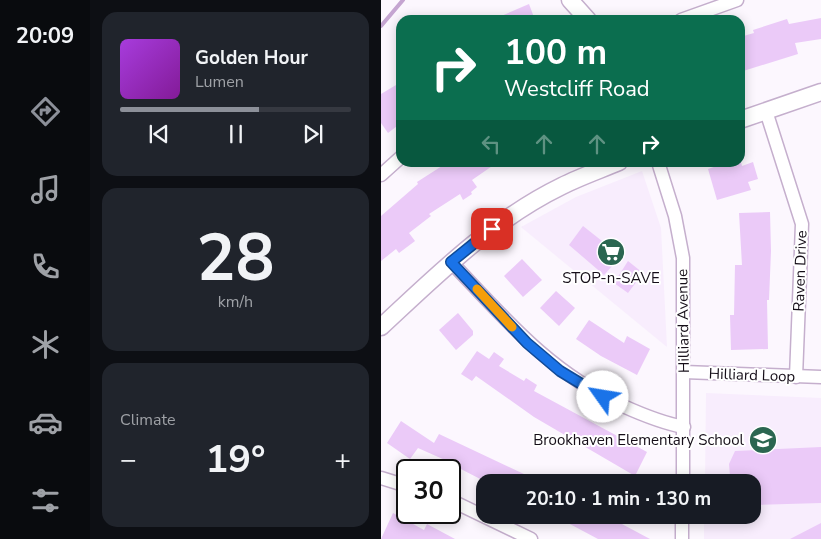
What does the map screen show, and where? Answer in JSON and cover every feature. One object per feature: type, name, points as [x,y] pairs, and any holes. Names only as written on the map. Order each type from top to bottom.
[{"type":"street","points":[[570,0],[584,15]]},
{"type":"street","points":[[695,15],[737,0]]},
{"type":"street","points":[[745,118],[821,92]]},
{"type":"street","name":"Raven Drive","points":[[766,111],[802,224],[796,377]]},
{"type":"street","points":[[381,175],[396,162]]},
{"type":"street","points":[[381,327],[451,262],[506,219],[561,186],[607,167]]},
{"type":"street","name":"Hilliard Avenue","points":[[660,167],[675,216],[683,258],[683,474]]},
{"type":"street","points":[[451,262],[527,343],[560,371],[603,397],[646,417],[684,427]]},
{"type":"street","name":"Hilliard Loop","points":[[684,372],[821,377]]},
{"type":"street","points":[[381,478],[396,483]]},
{"type":"street","points":[[461,505],[531,539]]},
{"type":"street","points":[[682,524],[682,539]]},
{"type":"shaded area","points":[[642,171],[661,228],[667,347],[521,227],[576,197]]},
{"type":"shaded area","name":"Brookhaven Elementary School","points":[[706,393],[821,398],[821,539],[704,539],[704,524],[761,524],[761,474],[705,474]]},
{"type":"building","points":[[529,4],[533,15],[504,15]]},
{"type":"building","points":[[821,18],[821,39],[795,43],[798,54],[745,70],[745,36],[754,33],[753,30],[787,19],[789,24]]},
{"type":"building","points":[[396,85],[396,127],[388,133],[381,123],[381,94]]},
{"type":"building","points":[[753,162],[758,179],[748,182],[751,190],[717,200],[708,169],[714,167],[745,167],[745,165]]},
{"type":"building","points":[[440,167],[491,167],[472,180],[477,187],[471,192],[472,194],[463,200],[460,194],[429,214],[431,216],[409,233],[415,241],[399,253],[396,249],[381,261],[381,216],[418,184],[417,182]]},
{"type":"building","points":[[770,212],[771,251],[769,300],[767,300],[768,349],[731,350],[730,315],[734,315],[735,265],[742,265],[739,213]]},
{"type":"building","points":[[583,226],[621,256],[604,275],[569,245]]},
{"type":"building","points":[[522,259],[542,280],[523,297],[504,276]]},
{"type":"building","points":[[628,261],[643,273],[628,293],[614,283]]},
{"type":"building","points":[[556,291],[575,308],[559,326],[540,308]]},
{"type":"building","points":[[458,313],[473,331],[473,335],[456,350],[439,330]]},
{"type":"building","points":[[589,320],[624,343],[627,336],[650,349],[637,375],[601,356],[576,339]]},
{"type":"building","points":[[477,351],[489,359],[494,352],[504,359],[499,366],[524,381],[526,378],[537,385],[534,391],[647,452],[636,474],[632,474],[534,417],[476,376],[472,381],[461,374]]},
{"type":"building","points":[[401,421],[434,443],[439,434],[524,474],[476,474],[476,477],[461,469],[461,459],[443,459],[418,448],[410,459],[387,443]]},
{"type":"building","name":"Brookhaven Elementary School","points":[[821,447],[821,503],[761,505],[761,474],[730,474],[729,464],[735,451]]},
{"type":"building","points":[[393,513],[396,515],[396,524],[413,524],[424,530],[427,524],[455,539],[381,539]]},
{"type":"building","points":[[821,523],[821,539],[790,539]]},
{"type":"building","points":[[570,524],[622,524],[650,539],[598,539]]},
{"type":"waterway","points":[[381,26],[403,0]]},
{"type":"slow traffic","points":[[477,289],[512,327]]},
{"type":"place","name":"STOP-n-SAVE","points":[[611,252]]},
{"type":"place","name":"Brookhaven Elementary School","points":[[763,440]]},
{"type":"route","points":[[492,229],[451,262],[527,343],[560,371],[603,397]]}]
